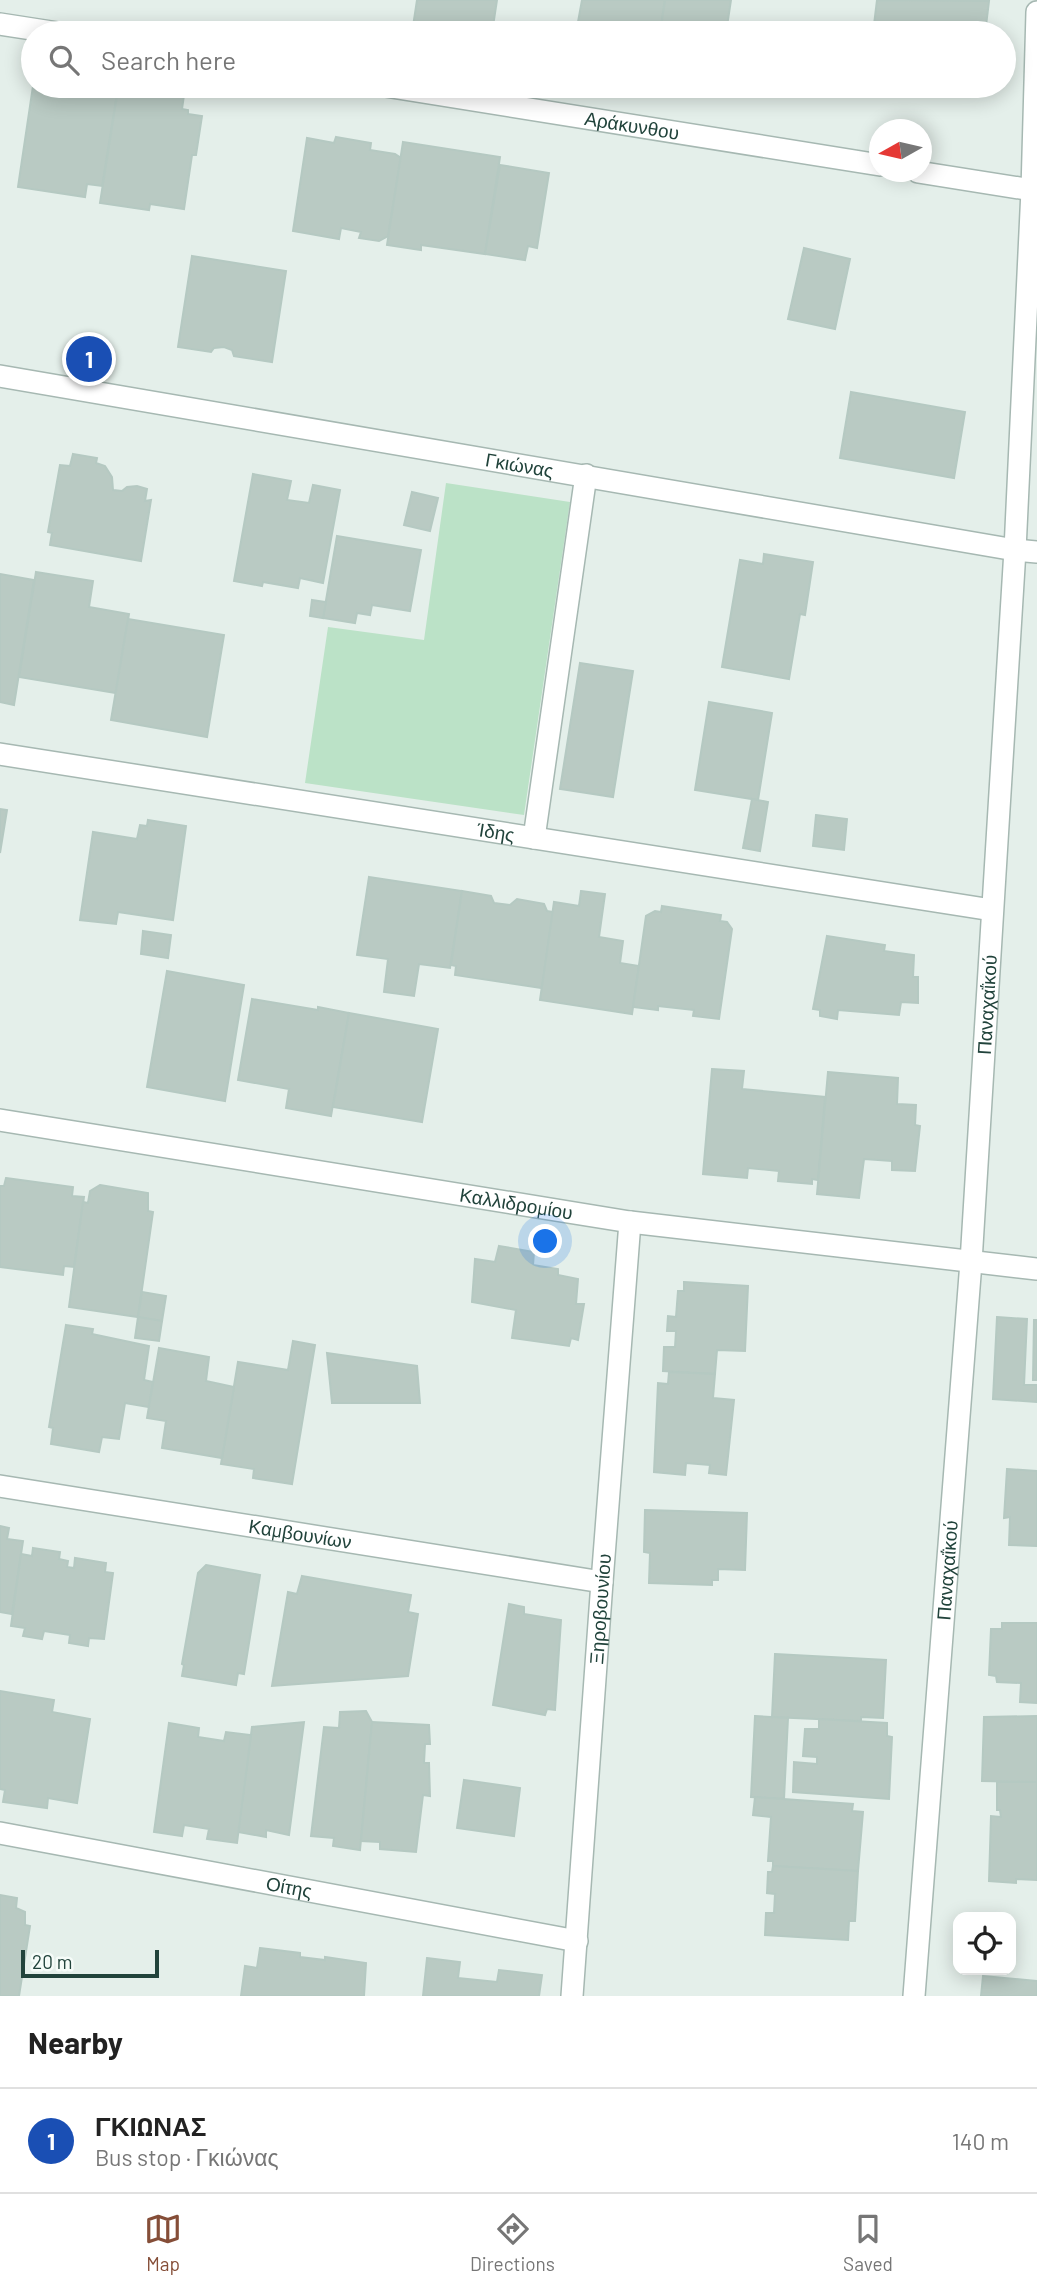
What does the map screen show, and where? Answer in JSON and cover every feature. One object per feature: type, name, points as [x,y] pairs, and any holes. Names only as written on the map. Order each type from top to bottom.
[{"type":"street","name":"Παναχαΐκού","points":[[914,1996],[971,1262],[1014,550],[1037,12]]},
{"type":"street","points":[[0,24],[21,27]]},
{"type":"street","name":"Αράκυνθου","points":[[460,98],[869,163]]},
{"type":"street","points":[[932,174],[1031,190]]},
{"type":"street","name":"Γκιώνας","points":[[0,376],[1037,552]]},
{"type":"street","points":[[534,838],[586,475]]},
{"type":"street","name":"Ίδης","points":[[0,754],[992,910]]},
{"type":"street","name":"Καλλιδρομίου","points":[[0,1120],[630,1222],[1037,1269]]},
{"type":"street","name":"Ξηροβουνίου","points":[[572,1996],[630,1222]]},
{"type":"street","name":"Καμβουνίων","points":[[0,1486],[602,1582]]},
{"type":"street","name":"Οίτης","points":[[0,1833],[577,1941]]},
{"type":"green space","points":[[446,483],[570,502],[524,815],[305,783],[328,627],[424,640]]},
{"type":"building","points":[[417,0],[497,0],[494,21],[414,21]]},
{"type":"building","points":[[582,0],[665,0],[662,21],[578,21]]},
{"type":"building","points":[[665,0],[731,0],[728,21],[662,21]]},
{"type":"building","points":[[877,0],[989,1],[987,21],[874,21]]},
{"type":"building","points":[[31,98],[117,98],[102,186],[87,184],[85,197],[18,187]]},
{"type":"building","points":[[117,98],[184,98],[182,109],[188,110],[188,114],[202,116],[196,155],[192,155],[184,209],[150,204],[149,210],[100,203]]},
{"type":"building","points":[[336,137],[371,143],[370,150],[395,154],[401,158],[388,236],[379,241],[359,238],[361,232],[341,228],[339,239],[293,231],[307,138],[334,143]]},
{"type":"building","points":[[403,142],[500,157],[485,254],[421,245],[421,250],[387,245]]},
{"type":"building","points":[[500,165],[549,173],[537,248],[528,246],[525,260],[485,254]]},
{"type":"building","points":[[804,248],[850,259],[835,329],[788,319]]},
{"type":"building","points":[[192,256],[286,271],[272,362],[234,356],[232,350],[224,347],[214,348],[211,352],[178,347]]},
{"type":"building","points":[[851,392],[965,412],[954,478],[840,458]]},
{"type":"building","points":[[73,454],[97,458],[96,463],[105,466],[112,477],[113,490],[122,491],[127,487],[137,486],[147,489],[145,501],[151,500],[141,561],[50,545],[52,533],[48,532],[60,465],[70,466]]},
{"type":"building","points":[[253,474],[291,481],[287,500],[309,503],[313,485],[340,490],[323,583],[300,578],[298,588],[263,582],[262,586],[234,581]]},
{"type":"building","points":[[412,492],[438,498],[430,531],[404,525]]},
{"type":"building","points":[[337,536],[421,550],[410,611],[372,605],[370,615],[357,613],[355,623],[323,618]]},
{"type":"building","points":[[764,554],[813,562],[805,615],[800,614],[789,679],[722,667],[740,560],[763,564]]},
{"type":"building","points":[[36,572],[93,581],[89,607],[129,614],[116,693],[19,677]]},
{"type":"building","points":[[0,574],[34,580],[14,705],[0,702]]},
{"type":"building","points":[[312,600],[326,602],[323,618],[310,616]]},
{"type":"building","points":[[128,619],[224,635],[207,737],[111,720]]},
{"type":"building","points":[[580,663],[633,671],[613,797],[560,789]]},
{"type":"building","points":[[709,702],[772,713],[758,800],[695,790]]},
{"type":"building","points":[[752,799],[768,802],[760,851],[743,848]]},
{"type":"building","points":[[0,809],[7,810],[0,853]]},
{"type":"building","points":[[816,815],[847,819],[844,850],[813,846]]},
{"type":"building","points":[[148,820],[186,826],[173,920],[118,912],[116,924],[80,920],[93,832],[137,839],[140,825],[147,826]]},
{"type":"building","points":[[369,877],[462,891],[450,968],[419,964],[414,996],[384,992],[388,959],[357,955]]},
{"type":"building","points":[[462,891],[491,896],[494,903],[510,905],[517,899],[544,904],[547,911],[553,912],[542,988],[455,975],[456,966],[451,965]]},
{"type":"building","points":[[581,891],[605,894],[599,937],[623,941],[620,963],[639,966],[632,1014],[540,1000],[554,902],[579,906]]},
{"type":"building","points":[[662,906],[721,915],[720,921],[727,922],[732,929],[719,1019],[693,1016],[694,1010],[658,1006],[658,1010],[633,1007],[646,916],[655,911],[661,912]]},
{"type":"building","points":[[143,931],[171,935],[168,958],[141,954]]},
{"type":"building","points":[[827,936],[885,945],[884,951],[914,955],[913,977],[918,977],[918,1003],[901,1002],[899,1015],[838,1010],[837,1019],[820,1016],[820,1010],[813,1009]]},
{"type":"building","points":[[167,971],[244,985],[225,1101],[147,1087]]},
{"type":"building","points":[[252,999],[349,1013],[331,1116],[286,1108],[289,1089],[238,1080]]},
{"type":"building","points":[[349,1013],[438,1029],[422,1122],[333,1107]]},
{"type":"building","points":[[712,1069],[744,1071],[742,1089],[825,1097],[818,1180],[812,1179],[812,1184],[778,1181],[779,1171],[748,1168],[747,1178],[703,1174]]},
{"type":"building","points":[[828,1072],[898,1078],[897,1104],[916,1105],[915,1125],[920,1126],[915,1171],[892,1170],[892,1161],[864,1159],[859,1198],[817,1194]]},
{"type":"building","points":[[6,1178],[73,1187],[72,1196],[84,1197],[74,1267],[64,1266],[63,1275],[0,1267],[0,1186],[4,1186]]},
{"type":"building","points":[[100,1185],[148,1193],[148,1211],[153,1212],[138,1317],[69,1307],[83,1202],[88,1203],[90,1191]]},
{"type":"building","points":[[499,1246],[534,1252],[533,1265],[558,1269],[558,1275],[578,1279],[576,1304],[584,1304],[578,1340],[571,1338],[569,1346],[512,1338],[516,1310],[472,1302],[475,1259],[495,1262]]},
{"type":"building","points":[[684,1282],[748,1286],[745,1351],[717,1350],[715,1374],[663,1371],[664,1347],[675,1347],[676,1331],[667,1331],[668,1316],[676,1317],[678,1291],[684,1291]]},
{"type":"building","points":[[142,1292],[166,1296],[162,1321],[138,1317]]},
{"type":"building","points":[[138,1317],[162,1321],[159,1341],[135,1338]]},
{"type":"building","points":[[997,1317],[1027,1319],[1024,1385],[1037,1385],[1037,1402],[993,1399]]},
{"type":"building","points":[[1034,1320],[1037,1320],[1037,1380],[1033,1380]]},
{"type":"building","points":[[66,1325],[93,1329],[92,1334],[149,1346],[144,1380],[153,1382],[149,1407],[125,1403],[119,1439],[102,1437],[99,1452],[51,1444],[53,1428],[49,1427]]},
{"type":"building","points":[[293,1341],[315,1345],[292,1484],[253,1478],[254,1469],[221,1464],[238,1362],[288,1370]]},
{"type":"building","points":[[159,1348],[209,1357],[206,1381],[234,1387],[222,1458],[162,1448],[166,1421],[147,1418]]},
{"type":"building","points":[[327,1353],[417,1366],[420,1403],[332,1403]]},
{"type":"building","points":[[669,1372],[715,1374],[713,1398],[734,1400],[726,1475],[709,1473],[710,1465],[686,1463],[685,1475],[654,1472],[658,1383],[668,1384]]},
{"type":"building","points":[[1007,1469],[1037,1471],[1037,1546],[1009,1545],[1010,1517],[1004,1518]]},
{"type":"building","points":[[645,1510],[747,1513],[745,1570],[718,1569],[718,1580],[712,1580],[712,1585],[649,1583],[650,1553],[644,1552]]},
{"type":"building","points":[[0,1526],[9,1528],[7,1539],[23,1541],[12,1614],[0,1612]]},
{"type":"building","points":[[33,1548],[60,1552],[59,1559],[68,1561],[67,1567],[74,1568],[75,1558],[106,1563],[105,1572],[113,1573],[104,1639],[89,1638],[88,1646],[69,1643],[70,1635],[44,1631],[42,1639],[23,1636],[25,1628],[11,1626],[21,1554],[32,1556]]},
{"type":"building","points":[[206,1565],[260,1575],[244,1674],[238,1673],[236,1685],[182,1676],[198,1573]]},
{"type":"building","points":[[302,1576],[411,1595],[408,1612],[418,1614],[408,1676],[272,1686],[288,1592],[297,1594]]},
{"type":"building","points":[[509,1604],[524,1607],[524,1614],[561,1620],[555,1710],[547,1709],[545,1715],[493,1705]]},
{"type":"building","points":[[1002,1623],[1037,1623],[1037,1703],[1020,1702],[1021,1683],[997,1682],[996,1676],[989,1675],[991,1629],[1002,1629]]},
{"type":"building","points":[[775,1654],[886,1660],[883,1718],[861,1717],[861,1721],[772,1717]]},
{"type":"building","points":[[0,1691],[54,1700],[52,1712],[90,1719],[77,1803],[48,1798],[47,1808],[3,1802],[5,1790],[0,1789]]},
{"type":"building","points":[[366,1711],[372,1722],[360,1850],[333,1846],[334,1838],[311,1836],[324,1727],[339,1728],[340,1712]]},
{"type":"building","points":[[755,1716],[788,1718],[784,1799],[751,1797]]},
{"type":"building","points":[[1037,1716],[1037,1782],[982,1781],[984,1717]]},
{"type":"building","points":[[819,1719],[887,1723],[887,1736],[892,1737],[889,1799],[793,1792],[794,1762],[817,1764],[817,1757],[803,1756],[805,1729],[819,1729]]},
{"type":"building","points":[[304,1722],[289,1835],[266,1830],[266,1837],[238,1832],[252,1727]]},
{"type":"building","points":[[372,1722],[429,1725],[430,1744],[425,1744],[424,1763],[429,1763],[430,1796],[423,1795],[416,1852],[380,1849],[380,1842],[361,1841]]},
{"type":"building","points":[[169,1723],[199,1728],[198,1737],[224,1741],[226,1732],[251,1735],[237,1843],[207,1839],[209,1829],[184,1825],[182,1836],[154,1832]]},
{"type":"building","points":[[464,1780],[520,1788],[514,1836],[457,1828]]},
{"type":"building","points":[[997,1782],[1037,1782],[1037,1880],[1016,1879],[1016,1883],[989,1881],[991,1816],[1001,1817],[1000,1810],[997,1810]]},
{"type":"building","points":[[755,1797],[853,1804],[852,1811],[863,1812],[858,1871],[773,1866],[773,1861],[768,1861],[771,1817],[753,1815]]},
{"type":"building","points":[[773,1866],[858,1871],[855,1921],[849,1921],[848,1940],[765,1935],[766,1913],[774,1913],[775,1894],[767,1893],[768,1872],[772,1872]]},
{"type":"building","points":[[0,1895],[17,1898],[16,1908],[25,1912],[25,1925],[30,1926],[19,1996],[0,1996]]},
{"type":"building","points":[[260,1948],[300,1953],[300,1957],[325,1960],[325,1957],[366,1963],[364,1996],[241,1996],[245,1966],[257,1968]]},
{"type":"building","points":[[427,1958],[460,1962],[458,1978],[497,1982],[499,1970],[542,1975],[539,1996],[423,1996]]},
{"type":"building","points":[[983,1976],[1037,1981],[1037,1996],[981,1996]]},
{"type":"place","name":"ΓΚΙΩΝΑΣ","points":[[89,359]]}]
